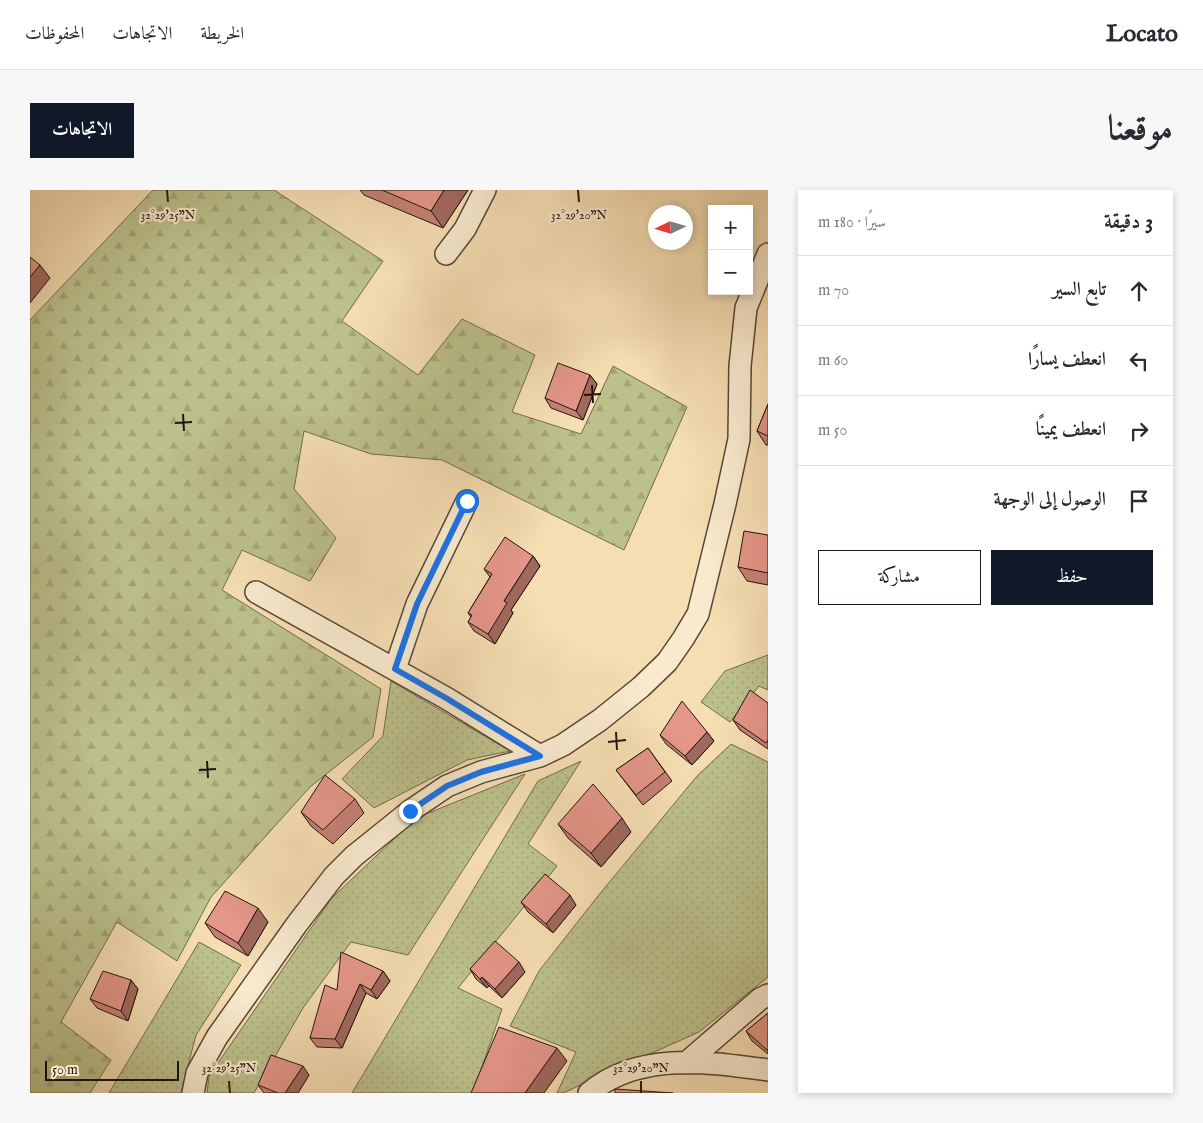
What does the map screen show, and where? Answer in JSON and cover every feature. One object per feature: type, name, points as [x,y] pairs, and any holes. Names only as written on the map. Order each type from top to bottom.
[{"type":"street","points":[[446,254],[465,229],[485,190]]},
{"type":"street","points":[[193,1093],[197,1074],[217,1037],[296,924],[334,876],[354,856],[410,811],[447,786],[481,772],[540,756],[563,745],[600,720],[642,687],[667,662],[698,614],[739,439],[740,366],[746,308],[768,254]]},
{"type":"street","points":[[395,669],[417,604],[467,501]]},
{"type":"street","points":[[256,592],[446,698],[540,756]]},
{"type":"street","points":[[686,1062],[768,995]]},
{"type":"street","points":[[588,1093],[624,1072],[654,1063],[686,1062],[768,1070]]},
{"type":"green space","points":[[153,190],[274,190],[383,261],[342,321],[418,375],[462,319],[535,355],[512,412],[581,434],[613,366],[687,407],[624,550],[442,460],[371,454],[304,431],[294,489],[336,538],[310,581],[242,550],[222,590],[381,689],[373,737],[310,787],[211,897],[177,961],[117,922],[61,1022],[111,1060],[90,1093],[30,1093],[30,320]]},
{"type":"green space","points":[[768,655],[768,690],[759,686],[730,722],[701,702],[725,671]]},
{"type":"green space","points":[[391,681],[510,751],[467,760],[374,808],[342,779],[383,736]]},
{"type":"green space","points":[[731,744],[768,762],[768,977],[699,1032],[563,1093],[557,1093],[576,1052],[510,1026],[539,971],[697,776]]},
{"type":"green space","points":[[581,761],[528,844],[557,866],[458,988],[502,1009],[473,1093],[352,1093],[538,781]]},
{"type":"green space","points":[[525,774],[408,955],[351,942],[303,1008],[254,1093],[207,1093],[209,1076],[331,899],[416,818]]},
{"type":"green space","points":[[199,942],[241,965],[196,1035],[181,1093],[109,1093]]},
{"type":"building","points":[[382,190],[444,190],[431,211]]},
{"type":"building","points":[[30,257],[40,265],[30,277]]},
{"type":"building","points":[[558,363],[590,375],[576,411],[545,398]]},
{"type":"building","points":[[768,404],[768,436],[757,431]]},
{"type":"building","points":[[744,531],[768,535],[768,573],[738,567]]},
{"type":"building","points":[[505,537],[533,556],[504,601],[507,603],[488,634],[468,622],[472,615],[468,613],[492,574],[484,569]]},
{"type":"building","points":[[750,690],[768,703],[768,740],[766,743],[733,720]]},
{"type":"building","points":[[682,701],[707,732],[685,756],[660,735]]},
{"type":"building","points":[[648,748],[665,772],[636,795],[616,770]]},
{"type":"building","points":[[325,775],[355,799],[323,830],[301,812]]},
{"type":"building","points":[[593,784],[622,818],[591,853],[558,824]]},
{"type":"building","points":[[545,874],[570,895],[546,924],[521,902]]},
{"type":"building","points":[[225,891],[258,908],[238,943],[205,923]]},
{"type":"building","points":[[495,941],[519,962],[495,989],[482,977],[480,979],[470,969]]},
{"type":"building","points":[[341,952],[383,971],[371,990],[360,984],[335,1039],[310,1038],[325,985],[337,990]]},
{"type":"building","points":[[103,971],[131,980],[121,1011],[90,999]]},
{"type":"building","points":[[768,1013],[768,1049],[767,1050],[746,1031]]},
{"type":"building","points":[[499,1027],[557,1048],[525,1093],[471,1093]]},
{"type":"building","points":[[271,1055],[303,1066],[285,1093],[278,1093],[258,1085]]},
{"type":"building","points":[[615,1089],[673,1093],[615,1093]]},
{"type":"route","points":[[410,811],[447,786],[481,772],[540,756],[395,669],[417,604],[467,501]]}]
